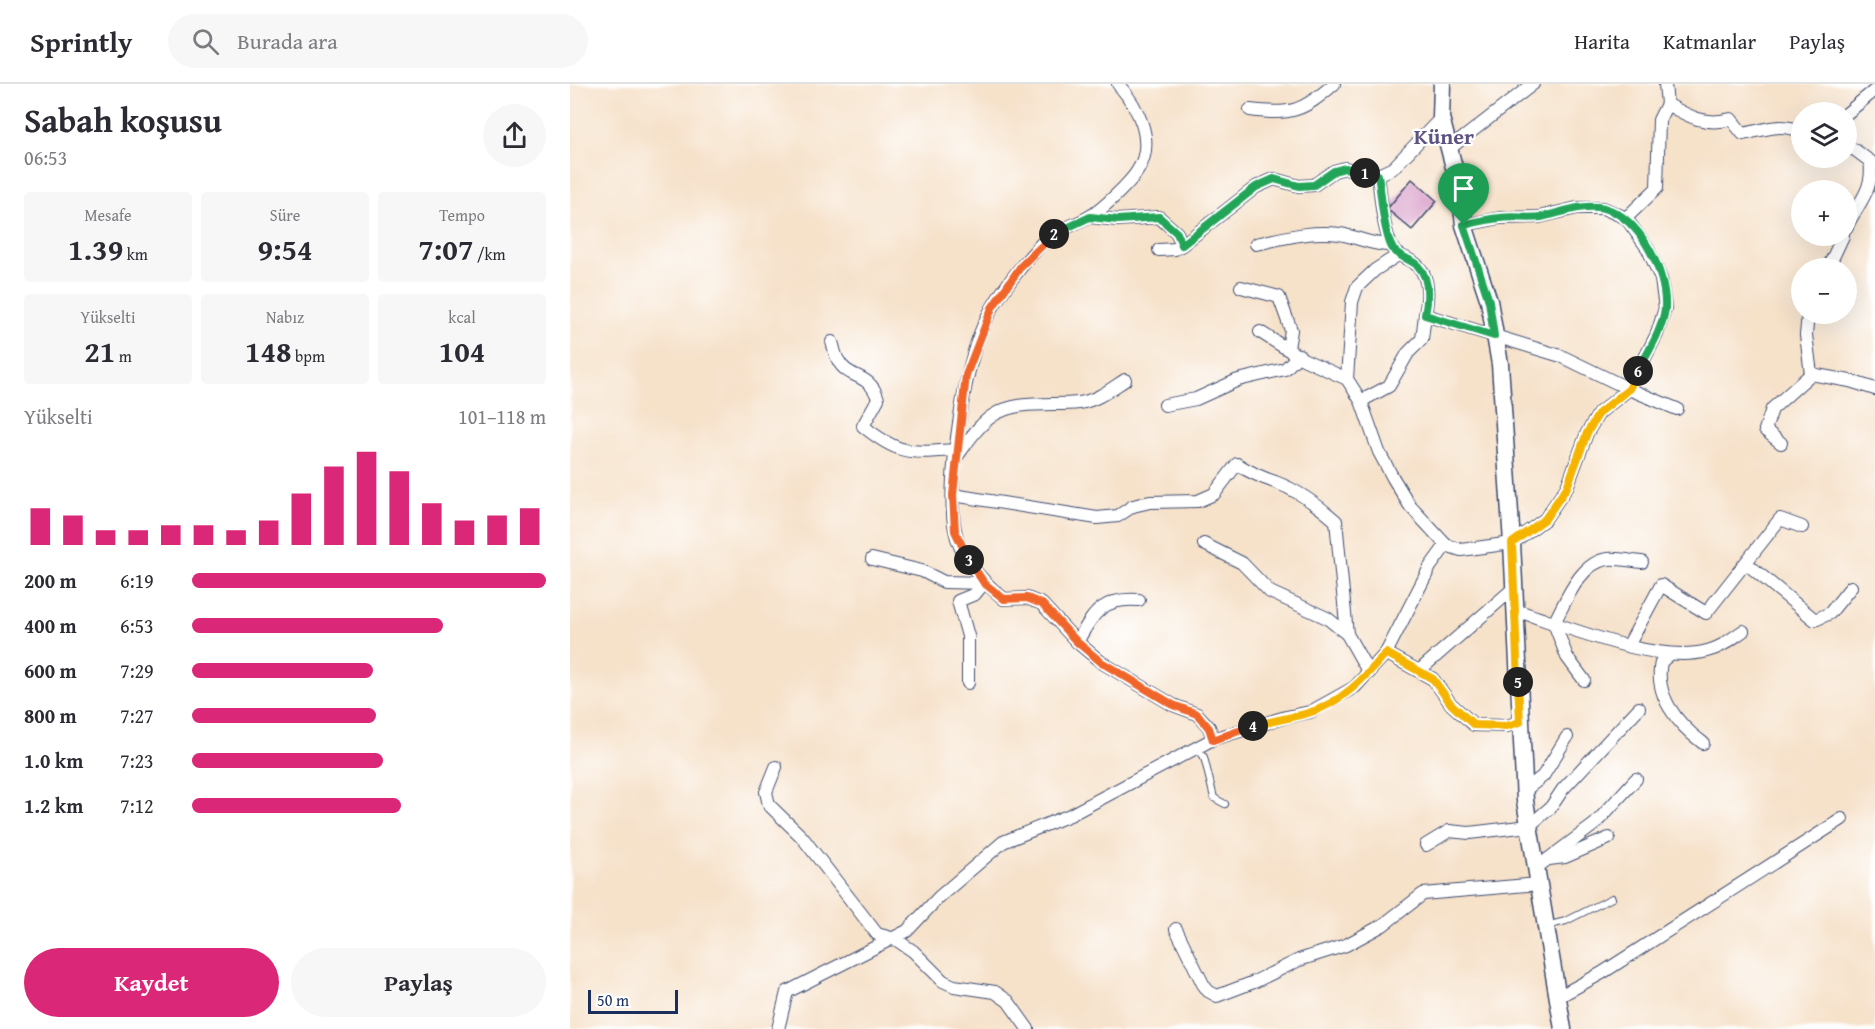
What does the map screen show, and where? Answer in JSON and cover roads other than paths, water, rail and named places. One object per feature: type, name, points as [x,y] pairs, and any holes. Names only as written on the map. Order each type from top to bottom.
[{"type":"street","points":[[1118,84],[1140,115],[1147,149],[1138,171],[1090,217],[1061,228],[1044,241],[1021,266],[992,308],[966,375],[953,495],[955,531],[984,583],[1004,599],[1027,598],[1042,604],[1077,642],[1101,662],[1173,705],[1197,714],[1209,728],[1213,740]]},
{"type":"street","points":[[1250,110],[1283,114],[1303,106],[1334,84]]},
{"type":"street","points":[[1442,84],[1441,118],[1460,190],[1464,225],[1489,301],[1500,364],[1512,543],[1524,791],[1529,826],[1541,870],[1546,926],[1563,1029]]},
{"type":"street","points":[[1449,149],[1533,84]]},
{"type":"street","points":[[1626,218],[1657,188],[1659,120],[1667,104],[1665,84]]},
{"type":"street","points":[[1857,105],[1875,90]]},
{"type":"street","points":[[1667,104],[1690,118],[1715,123],[1731,119],[1743,134],[1770,125],[1791,128]]},
{"type":"street","points":[[1159,250],[1175,249],[1182,245],[1256,187],[1274,179],[1299,186],[1314,185],[1334,171],[1345,168],[1378,175],[1393,168],[1441,118]]},
{"type":"street","points":[[1857,154],[1872,163],[1873,176],[1870,188],[1857,205]]},
{"type":"street","points":[[1378,175],[1394,250]]},
{"type":"street","points":[[1260,332],[1347,379],[1361,401],[1378,452],[1393,478],[1410,506],[1446,545],[1461,550],[1512,543],[1545,519],[1567,487],[1587,433],[1599,413],[1629,389],[1657,334],[1665,308],[1661,279],[1648,249],[1626,218],[1603,208],[1578,208],[1539,217],[1500,218],[1464,225]]},
{"type":"street","points":[[1090,217],[1118,220],[1159,217],[1177,233],[1182,245]]},
{"type":"street","points":[[1256,244],[1315,232],[1341,235],[1394,250],[1418,266],[1428,300],[1422,339],[1408,353],[1389,386],[1361,401]]},
{"type":"street","points":[[1347,379],[1352,302],[1357,286],[1394,250]]},
{"type":"street","points":[[1165,405],[1196,399],[1238,380],[1285,369],[1294,352],[1291,330],[1279,297],[1240,287]]},
{"type":"street","points":[[1425,315],[1561,356],[1677,409]]},
{"type":"street","points":[[1807,324],[1806,335],[1811,374]]},
{"type":"street","points":[[832,342],[842,366],[874,387],[878,399],[863,426],[897,449],[909,453],[956,454]]},
{"type":"street","points":[[1811,374],[1850,381],[1875,389]]},
{"type":"street","points":[[1781,443],[1765,429],[1772,409],[1811,374]]},
{"type":"street","points":[[956,454],[993,416],[1013,408],[1038,404],[1081,403],[1107,392],[1125,380]]},
{"type":"street","points":[[953,495],[1097,518],[1118,516],[1133,506],[1150,502],[1198,501],[1214,494],[1237,465],[1261,479],[1275,482],[1296,492],[1336,521],[1347,634]]},
{"type":"street","points":[[1628,646],[1661,585],[1706,613],[1780,519],[1802,527]]},
{"type":"street","points":[[1204,543],[1242,563],[1270,592],[1327,618],[1347,634],[1369,673]]},
{"type":"street","points":[[778,1029],[787,992],[908,931],[939,897],[1003,842],[1070,815],[1196,747],[1286,717],[1310,712],[1355,687],[1386,653],[1430,567],[1446,545]]},
{"type":"street","points":[[1554,622],[1574,587],[1592,564],[1609,559],[1642,562]]},
{"type":"street","points":[[872,560],[922,571],[944,582],[984,583]]},
{"type":"street","points":[[1746,563],[1815,620],[1830,613],[1851,587]]},
{"type":"street","points":[[968,683],[968,636],[958,601],[975,594],[984,583]]},
{"type":"street","points":[[1420,670],[1514,588]]},
{"type":"street","points":[[1077,642],[1099,609],[1110,601],[1139,600]]},
{"type":"street","points":[[1515,610],[1628,646],[1669,655],[1704,652],[1719,647],[1743,631]]},
{"type":"street","points":[[1554,622],[1567,657],[1584,680]]},
{"type":"street","points":[[1386,653],[1433,679],[1451,704],[1474,725],[1507,726],[1520,722]]},
{"type":"street","points":[[1669,655],[1660,662],[1658,685],[1676,716],[1690,734],[1703,743]]},
{"type":"street","points":[[1426,845],[1449,831],[1469,833],[1529,826],[1551,807],[1563,789],[1639,708]]},
{"type":"street","points":[[1524,791],[1543,776],[1567,737]]},
{"type":"street","points":[[776,767],[766,792],[769,805],[802,837],[877,934],[895,939],[913,951],[943,981],[954,986],[994,992],[1008,1001],[1028,1029]]},
{"type":"street","points":[[1541,870],[1595,824],[1636,778]]},
{"type":"street","points":[[1558,997],[1602,973],[1842,819]]},
{"type":"street","points":[[1176,928],[1203,984],[1208,991],[1217,996],[1254,982],[1299,960],[1346,945],[1383,925],[1423,894],[1541,870],[1609,838]]},
{"type":"lane","points":[[1196,747],[1204,757],[1214,798],[1226,804]]},
{"type":"lane","points":[[1546,926],[1566,921],[1612,898]]},
{"type":"district","name":"Küner","points":[[1444,136]]}]
